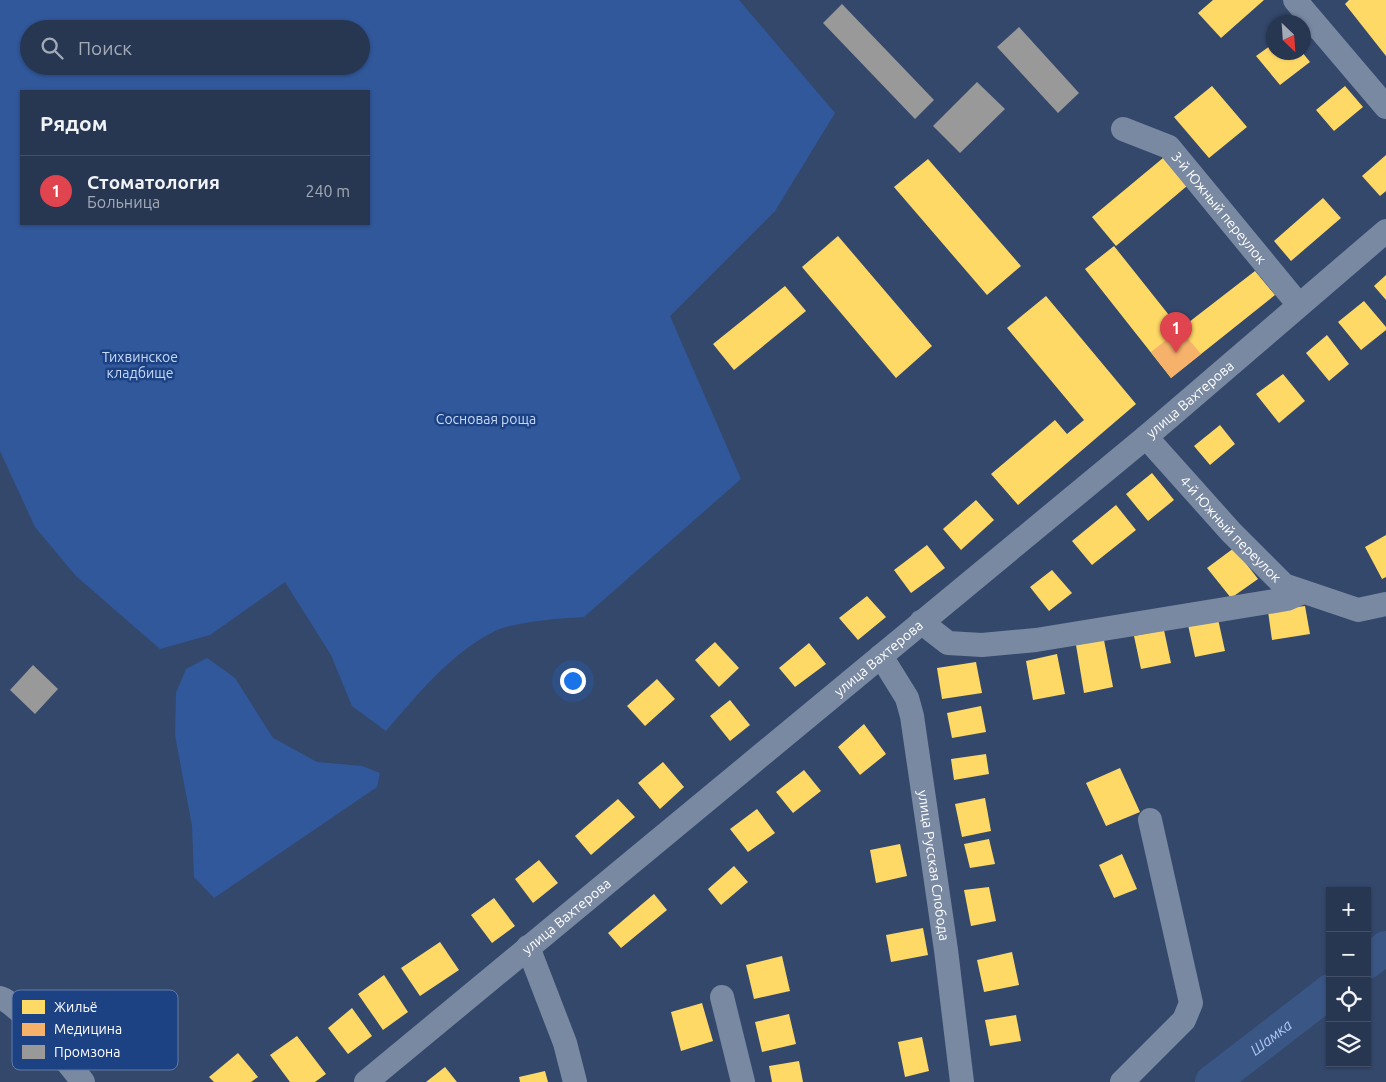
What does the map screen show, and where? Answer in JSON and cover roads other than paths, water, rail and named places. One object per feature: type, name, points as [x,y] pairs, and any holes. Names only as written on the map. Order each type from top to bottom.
[{"type":"street","points":[[1295,0],[1386,107]]},
{"type":"street","name":"3-й Южный переулок","points":[[1123,129],[1170,147],[1299,305]]},
{"type":"street","name":"улица Вахтерова","points":[[366,1082],[394,1072],[528,947],[1146,437],[1386,231]]},
{"type":"street","name":"4-й Южный переулок","points":[[1146,437],[1231,532],[1284,585],[1358,610],[1386,604]]},
{"type":"street","points":[[921,622],[948,643],[982,645],[1036,640],[1286,599],[1304,592]]},
{"type":"street","name":"улица Русская Слобода","points":[[881,656],[907,698],[912,716],[946,950],[962,1082]]},
{"type":"street","points":[[1122,1082],[1184,1020],[1191,1003],[1150,820]]},
{"type":"street","points":[[528,947],[565,1043],[575,1082]]},
{"type":"street","points":[[722,997],[743,1082]]},
{"type":"street","points":[[0,998],[6,999],[12,1005]]},
{"type":"street","points":[[73,1070],[83,1082]]},
{"type":"waterway","name":"Шамка","points":[[1371,959],[1386,948]]},
{"type":"waterway","name":"Шамка","points":[[1212,1082],[1326,994]]},
{"type":"place","name":"Стоматология","points":[[1176,353]]},
{"type":"park label","name":"Тихвинское кладбище","points":[[140,366]]},
{"type":"park label","name":"Сосновая роща","points":[[486,419]]}]
